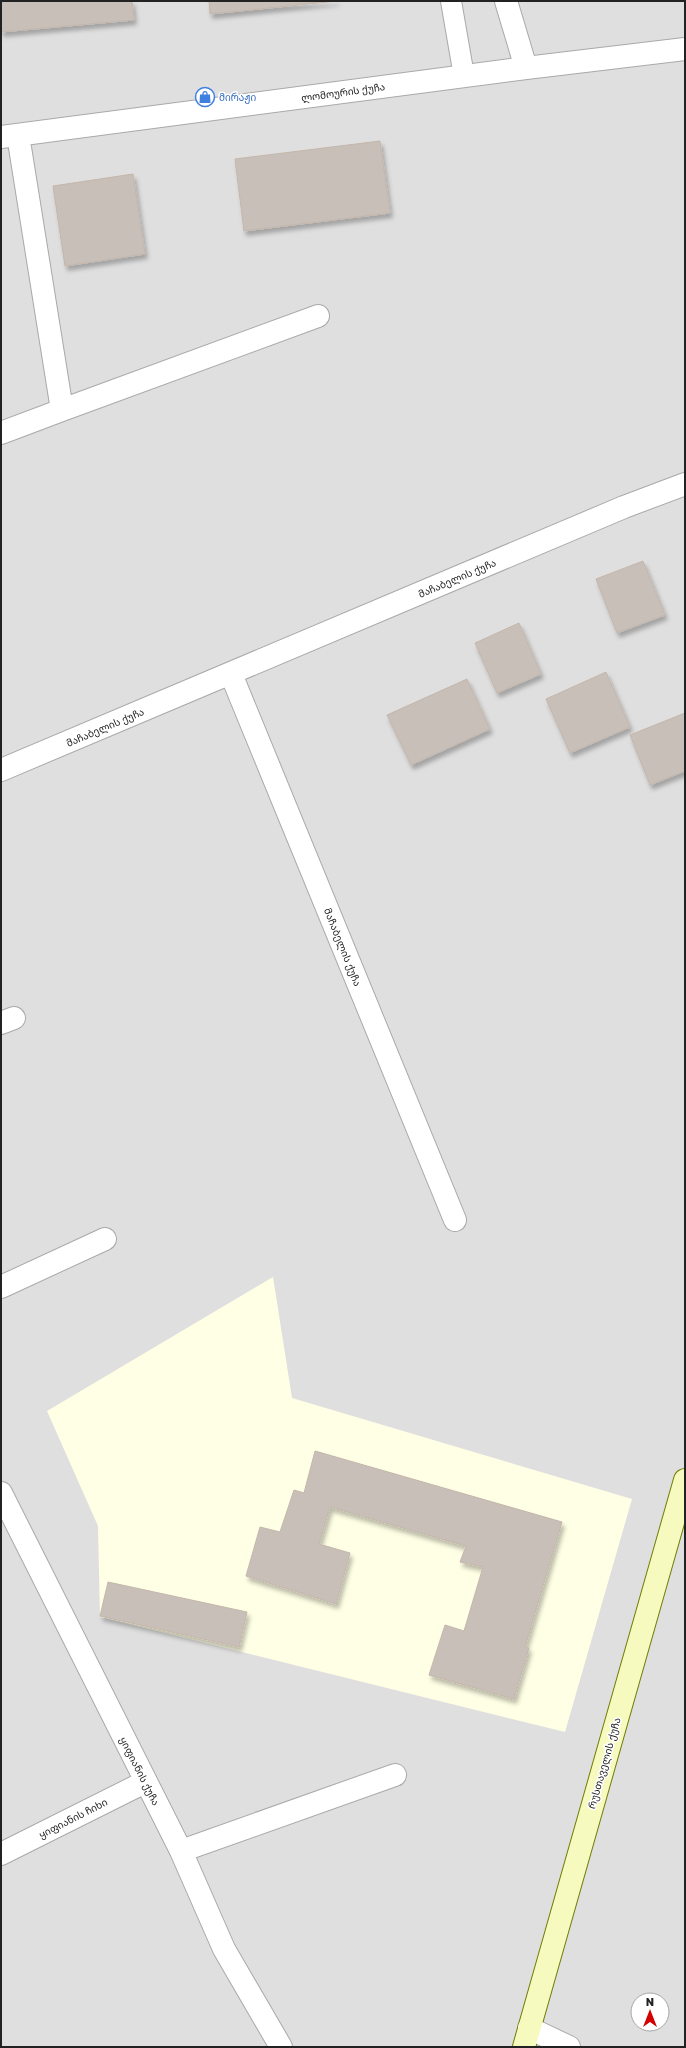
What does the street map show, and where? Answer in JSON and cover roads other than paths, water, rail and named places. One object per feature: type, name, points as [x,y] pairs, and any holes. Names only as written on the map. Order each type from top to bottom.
[{"type":"main road","name":"რუსთაველის ქუჩა","points":[[527,2038],[685,1480]]},
{"type":"street","points":[[506,1],[526,68]]},
{"type":"street","name":"ლომოურის ქუჩა","points":[[9,136],[526,68],[685,49]]},
{"type":"street","points":[[9,136],[62,410]]},
{"type":"street","points":[[1,434],[62,410],[318,316]]},
{"type":"street","name":"მაჩაბელის ქუჩა","points":[[1,770],[624,507],[685,484]]},
{"type":"street","name":"მაჩაბელის ქუჩა","points":[[231,674],[455,1220]]},
{"type":"street","points":[[1,1287],[105,1239]]},
{"type":"street","name":"ყიფიანის ქუჩა","points":[[1,1493],[181,1852],[224,1949],[281,2047]]},
{"type":"street","points":[[181,1852],[395,1775]]},
{"type":"street","name":"ყიფიანის ჩიხი","points":[[1,1854],[145,1782]]},
{"type":"street","points":[[527,2038],[569,2047]]},
{"type":"lane","points":[[451,1],[464,76]]},
{"type":"place","name":"მირაჟი","points":[[205,97]]}]
